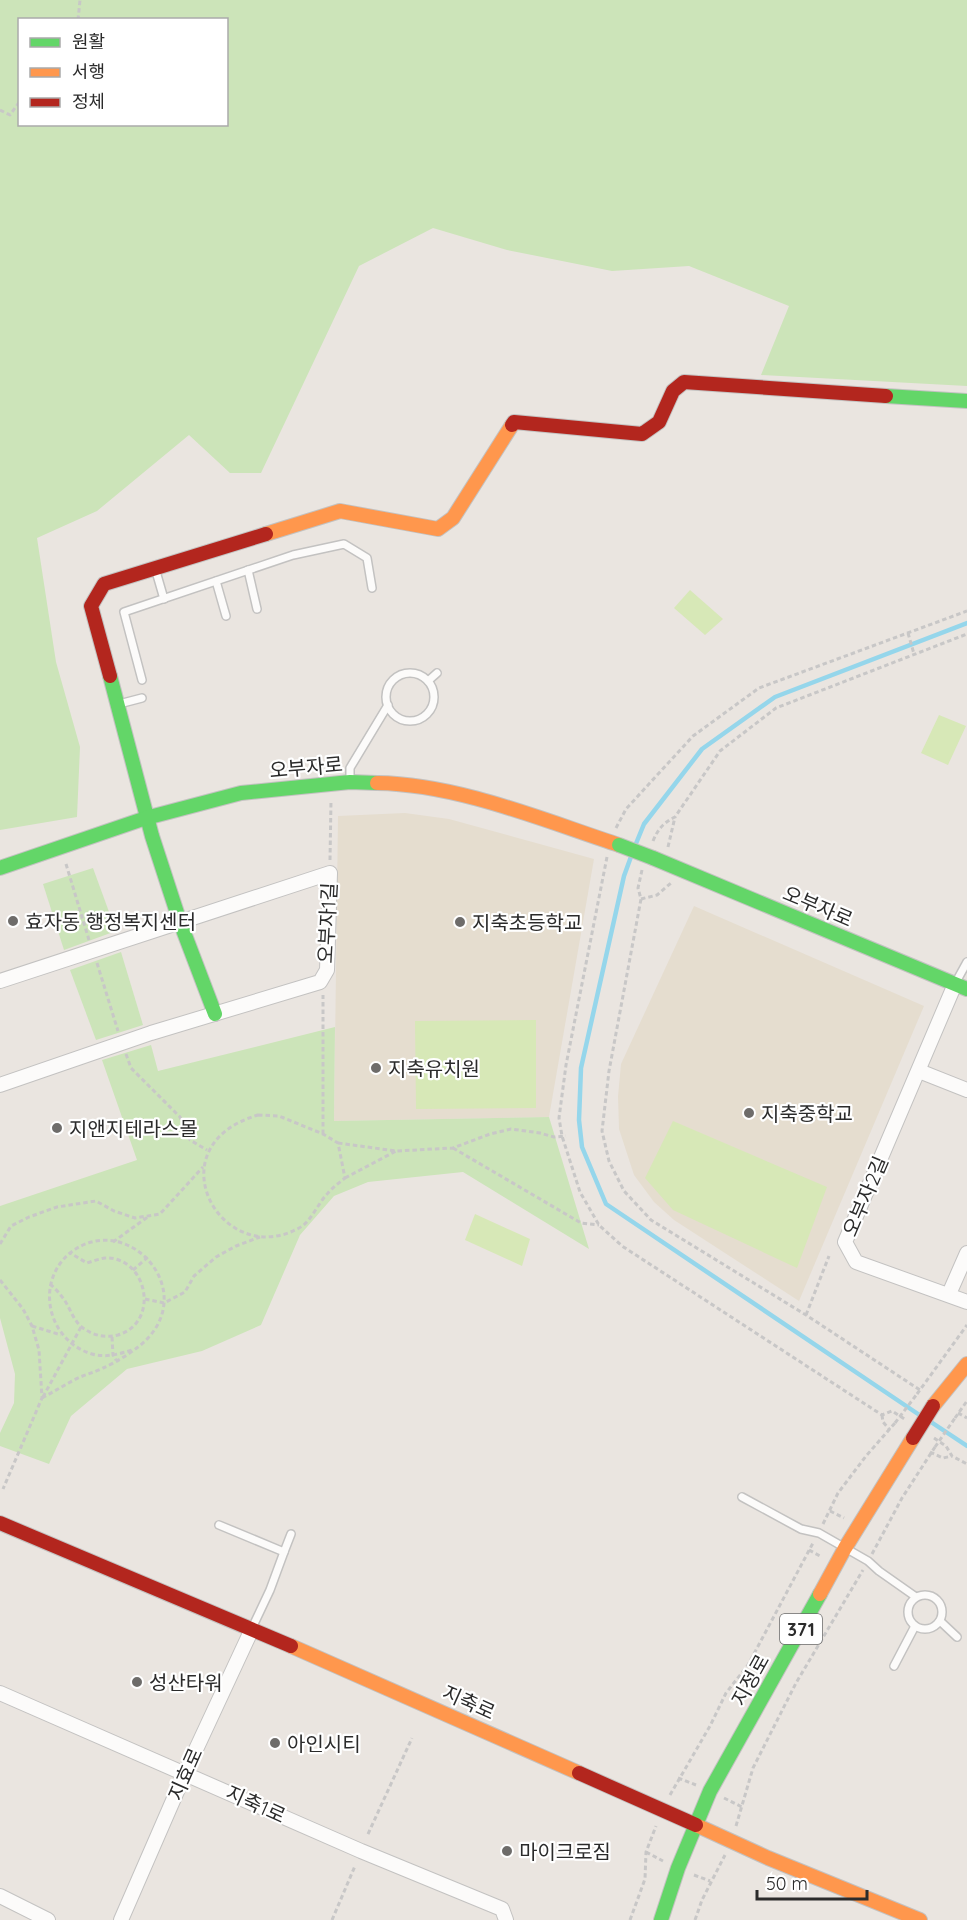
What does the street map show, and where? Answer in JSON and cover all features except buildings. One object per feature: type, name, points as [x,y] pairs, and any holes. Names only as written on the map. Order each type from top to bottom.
[{"type":"main road","points":[[215,1014],[180,922],[146,818],[92,606],[104,584],[340,511],[438,529],[453,518],[514,422],[642,435],[658,422],[673,392],[684,382],[967,401]]},
{"type":"main road","name":"오부자로","points":[[0,868],[146,818],[241,793],[350,782],[404,783],[484,801],[652,854],[961,987]]},
{"type":"main road","name":"지정로","points":[[661,1920],[678,1868],[710,1791],[845,1548],[933,1407],[967,1364]]},
{"type":"main road","name":"지축로","points":[[0,1523],[252,1629],[768,1858],[920,1920]]},
{"type":"street","name":"오부자1길","points":[[0,981],[330,873],[327,970],[320,982],[122,1043],[0,1085]]},
{"type":"street","name":"오부자2길","points":[[961,987],[919,1071],[845,1242],[856,1262],[967,1302]]},
{"type":"street","points":[[919,1071],[967,1090]]},
{"type":"street","points":[[949,1294],[967,1253]]},
{"type":"street","name":"지효로","points":[[121,1920],[185,1773],[252,1629]]},
{"type":"street","name":"지축1로","points":[[0,1693],[361,1851],[502,1909],[506,1920]]},
{"type":"street","points":[[0,1896],[48,1920]]},
{"type":"lane","points":[[142,680],[124,612],[293,555],[344,544],[367,558],[372,588]]},
{"type":"lane","points":[[155,568],[164,599]]},
{"type":"lane","points":[[248,570],[257,609]]},
{"type":"lane","points":[[216,581],[226,616]]},
{"type":"lane","points":[[350,782],[350,768],[388,705],[388,689],[398,676],[414,673],[422,676],[428,681],[434,695],[430,709],[419,719],[404,720],[397,717],[388,705]]},
{"type":"lane","points":[[428,681],[437,673]]},
{"type":"lane","points":[[117,705],[142,698]]},
{"type":"lane","points":[[961,987],[967,962]]},
{"type":"lane","points":[[742,1497],[801,1529],[819,1533],[868,1561],[916,1597]]},
{"type":"lane","points":[[219,1525],[284,1552]]},
{"type":"lane","points":[[252,1629],[270,1590],[291,1534]]},
{"type":"lane","points":[[927,1595],[937,1600],[942,1610],[940,1621],[932,1628],[915,1626],[911,1622],[908,1611],[912,1601],[916,1597],[927,1595]]},
{"type":"lane","points":[[940,1621],[957,1637]]},
{"type":"lane","points":[[894,1666],[915,1626]]},
{"type":"path","points":[[78,18],[80,0]]},
{"type":"path","points":[[0,110],[10,115],[18,104]]},
{"type":"path","points":[[616,828],[626,809],[693,736],[759,688],[909,635],[967,611]]},
{"type":"path","points":[[668,847],[675,817],[720,751],[776,708],[967,634]]},
{"type":"path","points":[[909,635],[914,655]]},
{"type":"path","points":[[330,873],[331,798]]},
{"type":"path","points":[[652,854],[657,831],[665,822],[675,817]]},
{"type":"path","points":[[607,855],[566,1065],[559,1118],[580,1192],[598,1225],[622,1246],[882,1415],[883,1422],[890,1430]]},
{"type":"path","points":[[66,864],[131,1068],[180,1117],[190,1140],[207,1150]]},
{"type":"path","points":[[642,869],[638,888],[641,899],[609,1071],[602,1131],[609,1161],[624,1191],[651,1220],[806,1315],[918,1392]]},
{"type":"path","points":[[641,899],[657,895],[672,881]]},
{"type":"path","points":[[320,982],[323,990],[323,1134]]},
{"type":"path","points":[[261,1237],[241,1232],[224,1221],[212,1205],[205,1186],[204,1165],[207,1150],[239,1121],[258,1115],[279,1116],[323,1134],[338,1143],[396,1151],[453,1148],[490,1134],[512,1129],[540,1132],[554,1137],[564,1136]]},
{"type":"path","points":[[338,1143],[345,1178]]},
{"type":"path","points":[[453,1148],[581,1223],[598,1225]]},
{"type":"path","points":[[144,1299],[164,1303],[184,1292],[194,1276],[216,1257],[236,1246],[261,1237],[281,1235],[302,1227],[328,1192],[345,1178],[396,1151]]},
{"type":"path","points":[[0,1244],[11,1226],[57,1207],[96,1201],[114,1211],[135,1218],[160,1214],[204,1165]]},
{"type":"path","points":[[113,1242],[151,1215]]},
{"type":"path","points":[[42,1398],[75,1379],[106,1367],[148,1338],[159,1322],[164,1303],[162,1284],[148,1257],[123,1243],[105,1241],[87,1244],[70,1253],[58,1267],[51,1284],[49,1302],[53,1320],[62,1336]]},
{"type":"path","points":[[51,1284],[64,1299],[71,1314],[81,1327],[96,1336],[112,1337],[127,1332],[138,1323],[144,1310],[144,1299],[142,1282],[134,1270],[122,1261],[106,1258],[87,1263],[70,1253]]},
{"type":"path","points":[[806,1315],[829,1256]]},
{"type":"path","points":[[134,1270],[148,1257]]},
{"type":"path","points":[[0,1280],[23,1309],[32,1326],[39,1350],[42,1398]]},
{"type":"path","points":[[830,1510],[838,1493],[866,1456],[890,1430],[967,1325]]},
{"type":"path","points":[[32,1326],[62,1336],[72,1344],[94,1354],[113,1355],[132,1350]]},
{"type":"path","points":[[3,1489],[42,1398],[81,1327]]},
{"type":"path","points":[[112,1337],[113,1355],[116,1360]]},
{"type":"path","points":[[881,1538],[930,1452],[967,1401]]},
{"type":"path","points":[[882,1415],[892,1411],[910,1423]]},
{"type":"path","points":[[958,1413],[967,1418]]},
{"type":"path","points":[[928,1434],[946,1446],[952,1456],[967,1464]]},
{"type":"path","points":[[930,1452],[943,1458],[952,1456]]},
{"type":"path","points":[[678,1778],[710,1726],[726,1693],[748,1665],[808,1550]]},
{"type":"path","points":[[742,1808],[753,1768],[796,1683],[858,1577]]},
{"type":"path","points":[[368,1834],[412,1738]]},
{"type":"path","points":[[630,1920],[645,1879],[646,1852]]},
{"type":"path","points":[[332,1920],[354,1866]]},
{"type":"path","points":[[695,1920],[711,1881]]},
{"type":"shaded area","name":"지축초등학교","points":[[405,813],[449,819],[594,859],[549,1117],[334,1121],[338,816]]},
{"type":"shaded area","name":"지축중학교","points":[[694,906],[924,1006],[799,1301],[674,1220],[654,1202],[634,1175],[619,1129],[618,1096],[621,1064]]},
{"type":"green space","points":[[0,0],[967,0],[967,386],[761,375],[789,306],[689,266],[612,271],[507,250],[433,228],[359,266],[261,473],[230,473],[189,435],[97,511],[37,538],[56,662],[80,747],[77,817],[0,830]]},
{"type":"green space","points":[[690,590],[723,619],[705,635],[674,608]]},
{"type":"green space","points":[[939,715],[966,726],[948,765],[921,753]]},
{"type":"green space","points":[[93,868],[116,931],[64,950],[43,884]]},
{"type":"green space","points":[[121,952],[143,1025],[96,1040],[70,970]]},
{"type":"green space","points":[[536,1020],[536,1108],[416,1109],[415,1021]]},
{"type":"green space","points":[[335,1027],[334,1121],[549,1117],[589,1249],[463,1172],[368,1182],[334,1196],[300,1235],[261,1325],[202,1351],[127,1369],[71,1416],[49,1464],[0,1446],[0,1433],[14,1403],[15,1374],[0,1318],[0,1206],[137,1160],[102,1060],[151,1045],[158,1071]]},
{"type":"green space","points":[[673,1121],[827,1187],[797,1268],[673,1210],[645,1178]]},
{"type":"green space","points":[[475,1214],[530,1239],[522,1266],[465,1240]]},
{"type":"waterway","points":[[635,846],[644,824],[702,749],[775,697],[967,623]]},
{"type":"waterway","points":[[632,854],[624,876],[581,1068],[579,1120],[582,1147],[606,1204],[921,1416]]},
{"type":"waterway","points":[[931,1422],[967,1446]]},
{"type":"traffic: fast","points":[[886,396],[967,401]]},
{"type":"traffic: fast","points":[[110,676],[152,836],[180,922],[215,1014]]},
{"type":"traffic: fast","points":[[0,868],[146,818],[241,793],[350,782],[377,783]]},
{"type":"traffic: fast","points":[[619,845],[653,858]]},
{"type":"traffic: fast","points":[[653,858],[967,989]]},
{"type":"traffic: fast","points":[[661,1920],[678,1868],[710,1791],[820,1594]]},
{"type":"traffic: slow","points":[[266,534],[340,511],[438,529],[453,518],[512,425]]},
{"type":"traffic: slow","points":[[377,783],[407,785],[469,796],[619,845]]},
{"type":"traffic: slow","points":[[933,1406],[967,1364]]},
{"type":"traffic: slow","points":[[820,1594],[845,1548],[913,1438]]},
{"type":"traffic: slow","points":[[291,1646],[579,1773]]},
{"type":"traffic: slow","points":[[696,1825],[768,1858],[920,1920]]},
{"type":"traffic: jam","points":[[512,425],[514,422],[642,434],[659,422],[673,391],[684,382],[886,396]]},
{"type":"traffic: jam","points":[[110,676],[91,606],[104,584],[266,534]]},
{"type":"traffic: jam","points":[[913,1438],[933,1406]]},
{"type":"traffic: jam","points":[[0,1523],[291,1646]]},
{"type":"traffic: jam","points":[[579,1773],[696,1825]]},
{"type":"place","name":"효자동 행정복지센터","points":[[13,921]]},
{"type":"place","name":"지축초등학교","points":[[460,922]]},
{"type":"place","name":"지축유치원","points":[[376,1068]]},
{"type":"place","name":"지축중학교","points":[[749,1113]]},
{"type":"place","name":"지앤지테라스몰","points":[[57,1128]]},
{"type":"place","name":"성산타워","points":[[137,1682]]},
{"type":"place","name":"아인시티","points":[[275,1743]]},
{"type":"place","name":"마이크로짐","points":[[507,1851]]}]
